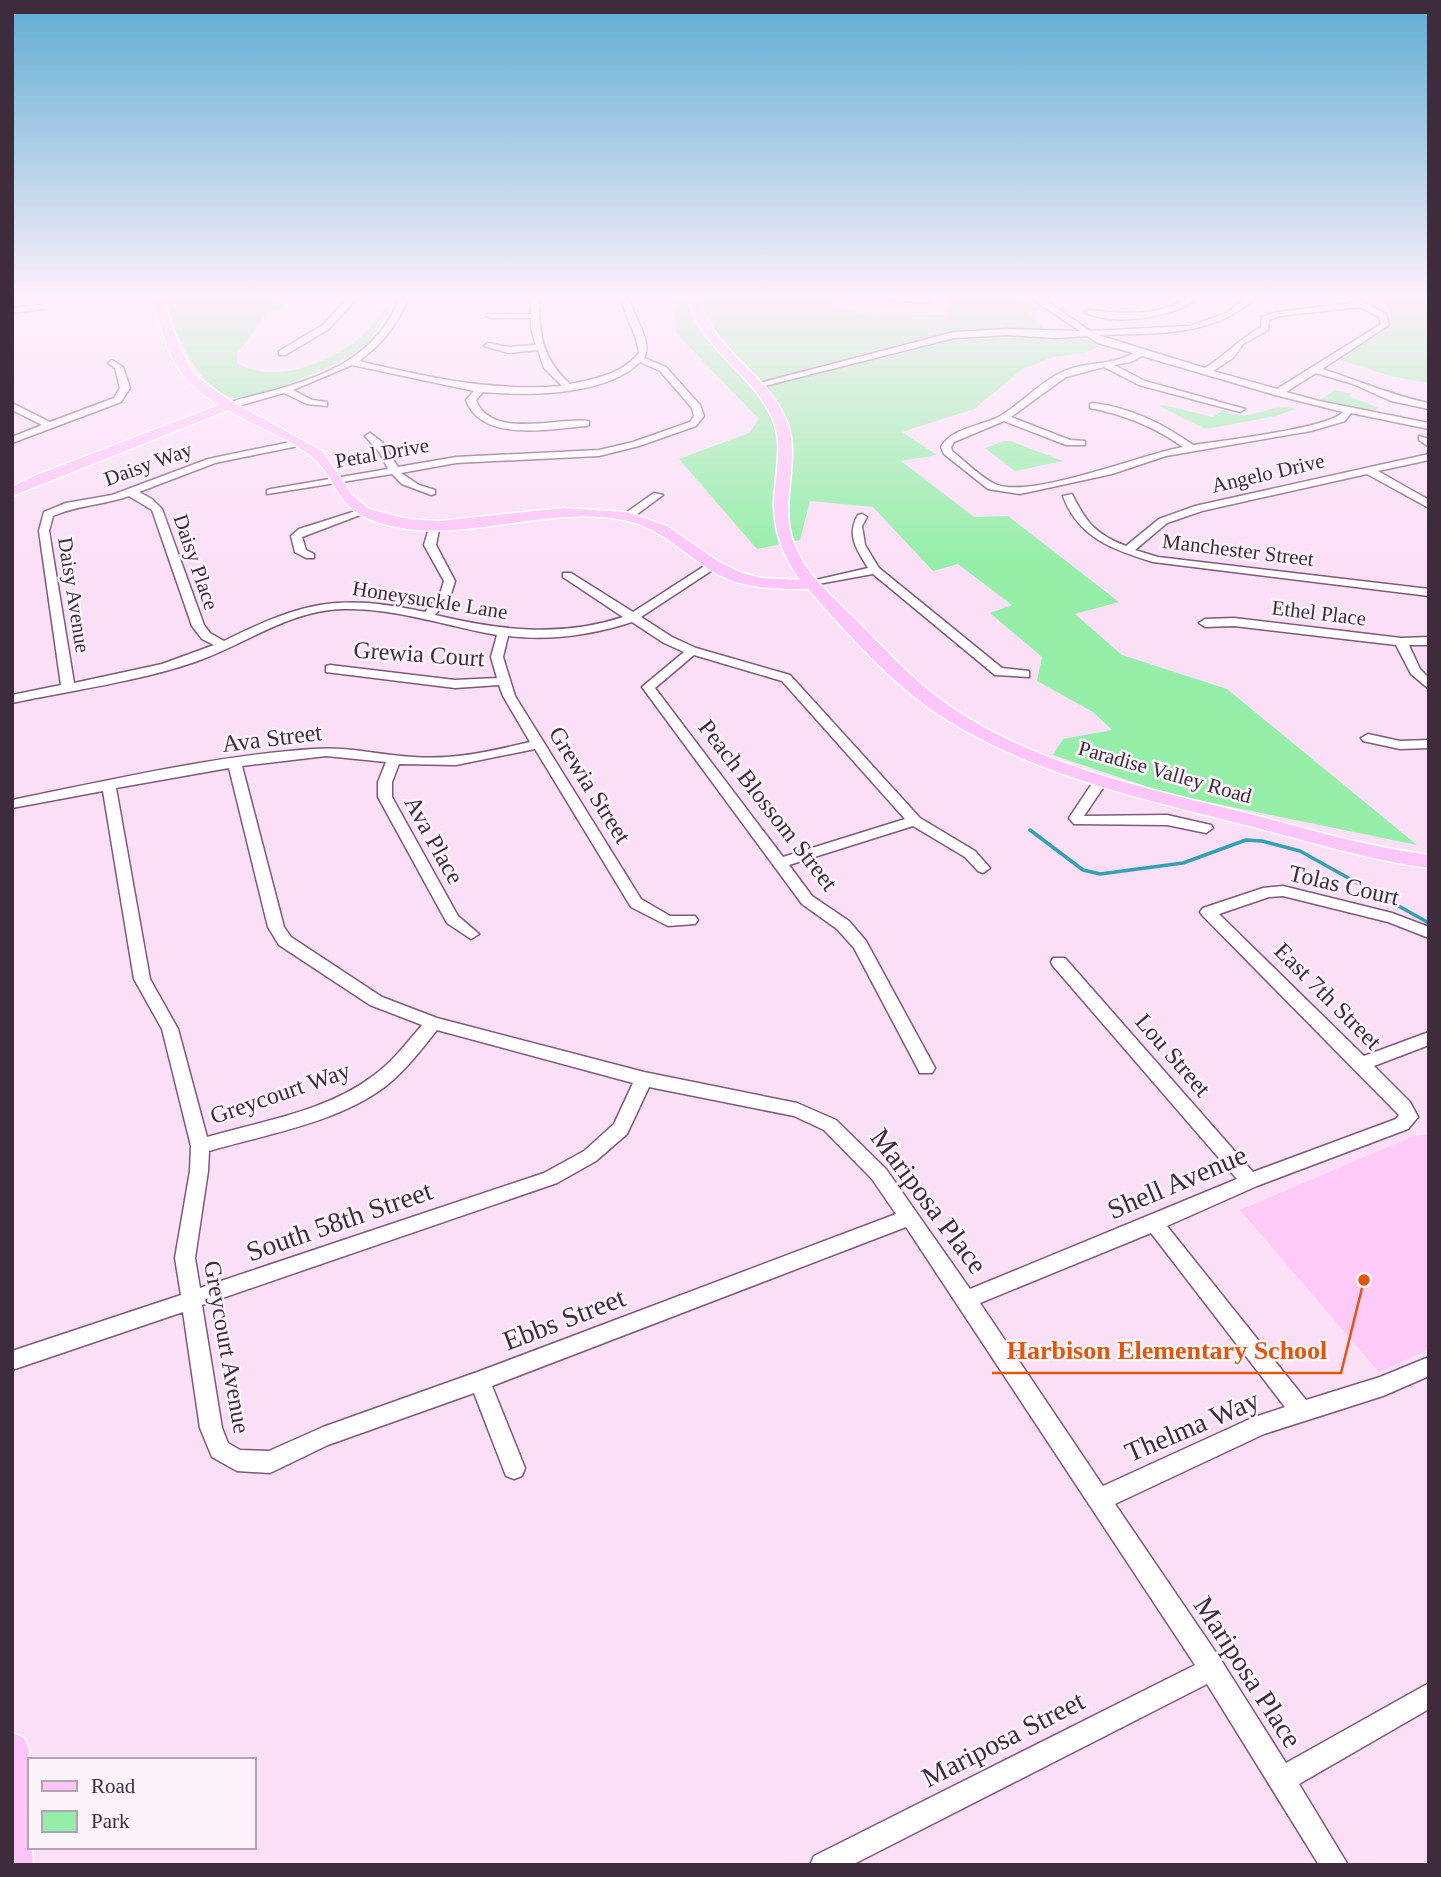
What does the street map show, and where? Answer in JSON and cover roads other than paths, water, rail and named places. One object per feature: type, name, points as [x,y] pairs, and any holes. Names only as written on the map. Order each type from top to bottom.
[{"type":"main road","points":[[199,386],[300,443],[328,465],[345,498],[363,512],[397,522],[435,525],[564,512],[628,516],[666,530],[713,565],[736,576],[766,584],[811,584]]},
{"type":"main road","name":"Paradise Valley Road","points":[[758,386],[771,401],[785,440],[779,491],[780,527],[787,546],[811,584],[905,680],[939,706],[1020,750],[1100,782],[1371,853],[1429,862]]},
{"type":"main road","points":[[12,492],[230,405]]},
{"type":"main road","points":[[12,1750],[15,1865]]},
{"type":"street","points":[[12,440],[111,404],[120,397],[124,386]]},
{"type":"street","points":[[230,405],[295,386]]},
{"type":"street","points":[[455,386],[479,391],[524,392],[574,386]]},
{"type":"street","name":"Petal Drive","points":[[271,492],[456,460],[599,453],[636,444],[693,424],[699,416],[697,407],[678,386]]},
{"type":"street","points":[[1045,386],[1004,418],[950,440],[946,447],[948,452],[988,484],[1007,491],[1025,490],[1108,472],[1164,453],[1317,426],[1342,419],[1348,411]]},
{"type":"street","points":[[1153,386],[1240,409]]},
{"type":"street","points":[[1253,386],[1348,411],[1429,426]]},
{"type":"street","points":[[1279,393],[1291,386]]},
{"type":"street","points":[[1365,386],[1394,399],[1429,406]]},
{"type":"street","points":[[284,390],[310,402],[324,404]]},
{"type":"street","points":[[479,391],[471,400],[474,410],[499,424],[532,427],[586,423]]},
{"type":"street","points":[[12,406],[50,426]]},
{"type":"street","points":[[1093,406],[1117,409],[1142,418],[1192,449]]},
{"type":"street","points":[[1004,418],[1069,443],[1082,443]]},
{"type":"street","points":[[370,436],[377,441],[393,472],[405,485],[431,492]]},
{"type":"street","name":"Daisy Way","points":[[51,512],[66,506],[99,503],[212,461],[300,443]]},
{"type":"street","name":"Angelo Drive","points":[[1127,551],[1163,522],[1199,508],[1429,457]]},
{"type":"street","points":[[1368,470],[1429,505]]},
{"type":"street","name":"Daisy Place","points":[[130,492],[148,500],[157,509],[198,626],[206,636],[225,646]]},
{"type":"street","points":[[628,516],[658,495]]},
{"type":"street","name":"Manchester Street","points":[[1068,496],[1072,510],[1084,526],[1102,539],[1127,551],[1176,564],[1429,593]]},
{"type":"street","name":"Daisy Avenue","points":[[51,512],[45,520],[44,531],[68,686]]},
{"type":"street","points":[[310,556],[302,552],[296,536],[303,531],[363,512]]},
{"type":"street","points":[[862,517],[856,526],[859,545],[875,570],[999,672],[1025,674]]},
{"type":"street","points":[[428,616],[450,589],[451,583],[449,575],[430,545],[435,525]]},
{"type":"street","name":"Honeysuckle Lane","points":[[12,699],[163,667],[225,646],[280,617],[316,608],[365,606],[428,616],[503,633],[568,632],[630,618],[713,565]]},
{"type":"street","points":[[811,584],[875,570]]},
{"type":"street","points":[[567,575],[630,618],[692,651],[786,678],[915,821],[970,854],[984,868]]},
{"type":"street","name":"Ethel Place","points":[[1205,623],[1234,622],[1401,642],[1429,641]]},
{"type":"street","name":"Grewia Street","points":[[503,633],[497,657],[509,696],[636,903],[668,921],[690,920]]},
{"type":"street","points":[[1401,642],[1415,671],[1429,685]]},
{"type":"street","name":"Peach Blossom Street","points":[[692,651],[648,687],[807,900],[843,925],[860,945],[926,1068]]},
{"type":"street","name":"Grewia Court","points":[[330,669],[454,684],[505,681]]},
{"type":"street","points":[[1368,738],[1401,745],[1429,744]]},
{"type":"street","name":"Ava Street","points":[[12,804],[313,753],[344,753],[426,762],[460,761],[538,744]]},
{"type":"street","name":"Ava Place","points":[[394,758],[385,782],[385,797],[452,919],[471,934]]},
{"type":"street","name":"Mariposa Place","points":[[235,765],[276,927],[285,941],[376,1001],[433,1023],[644,1079],[797,1110],[830,1125],[879,1174],[967,1300],[1212,1669],[1335,1865]]},
{"type":"street","points":[[1100,782],[1076,818],[1079,821],[1167,820],[1206,828]]},
{"type":"street","name":"Greycourt Avenue","points":[[108,786],[142,979],[170,1029],[200,1146],[199,1171],[185,1258],[211,1428],[220,1450],[237,1460]]},
{"type":"street","points":[[779,863],[915,821]]},
{"type":"street","name":"Tolas Court","points":[[1208,912],[1268,892],[1283,891],[1392,918],[1429,933]]},
{"type":"street","name":"East 7th Street","points":[[1208,912],[1362,1064],[1404,1107],[1409,1117]]},
{"type":"street","name":"Lou Street","points":[[1059,962],[1251,1181]]},
{"type":"street","name":"Greycourt Way","points":[[200,1146],[341,1102],[376,1084],[403,1061],[433,1023]]},
{"type":"street","points":[[1362,1064],[1429,1038]]},
{"type":"street","name":"South 58th Street","points":[[12,1361],[550,1178],[590,1156],[621,1129],[644,1079]]},
{"type":"street","name":"Shell Avenue","points":[[967,1300],[1251,1181],[1402,1124],[1409,1117]]},
{"type":"street","name":"Ebbs Street","points":[[237,1460],[271,1462],[323,1437],[480,1381],[909,1217]]},
{"type":"street","points":[[1154,1223],[1303,1413]]},
{"type":"street","name":"Thelma Way","points":[[1098,1500],[1260,1425],[1383,1386],[1429,1366]]},
{"type":"street","points":[[480,1381],[514,1468]]},
{"type":"street","name":"Mariposa Street","points":[[823,1865],[1212,1669]]},
{"type":"street","points":[[1281,1780],[1429,1695]]},
{"type":"waterway","points":[[1030,830],[1083,870],[1100,874],[1183,863],[1246,840],[1262,841],[1300,851],[1429,923]]},
{"type":"place","name":"Harbison Elementary School","points":[[1364,1280]]}]
